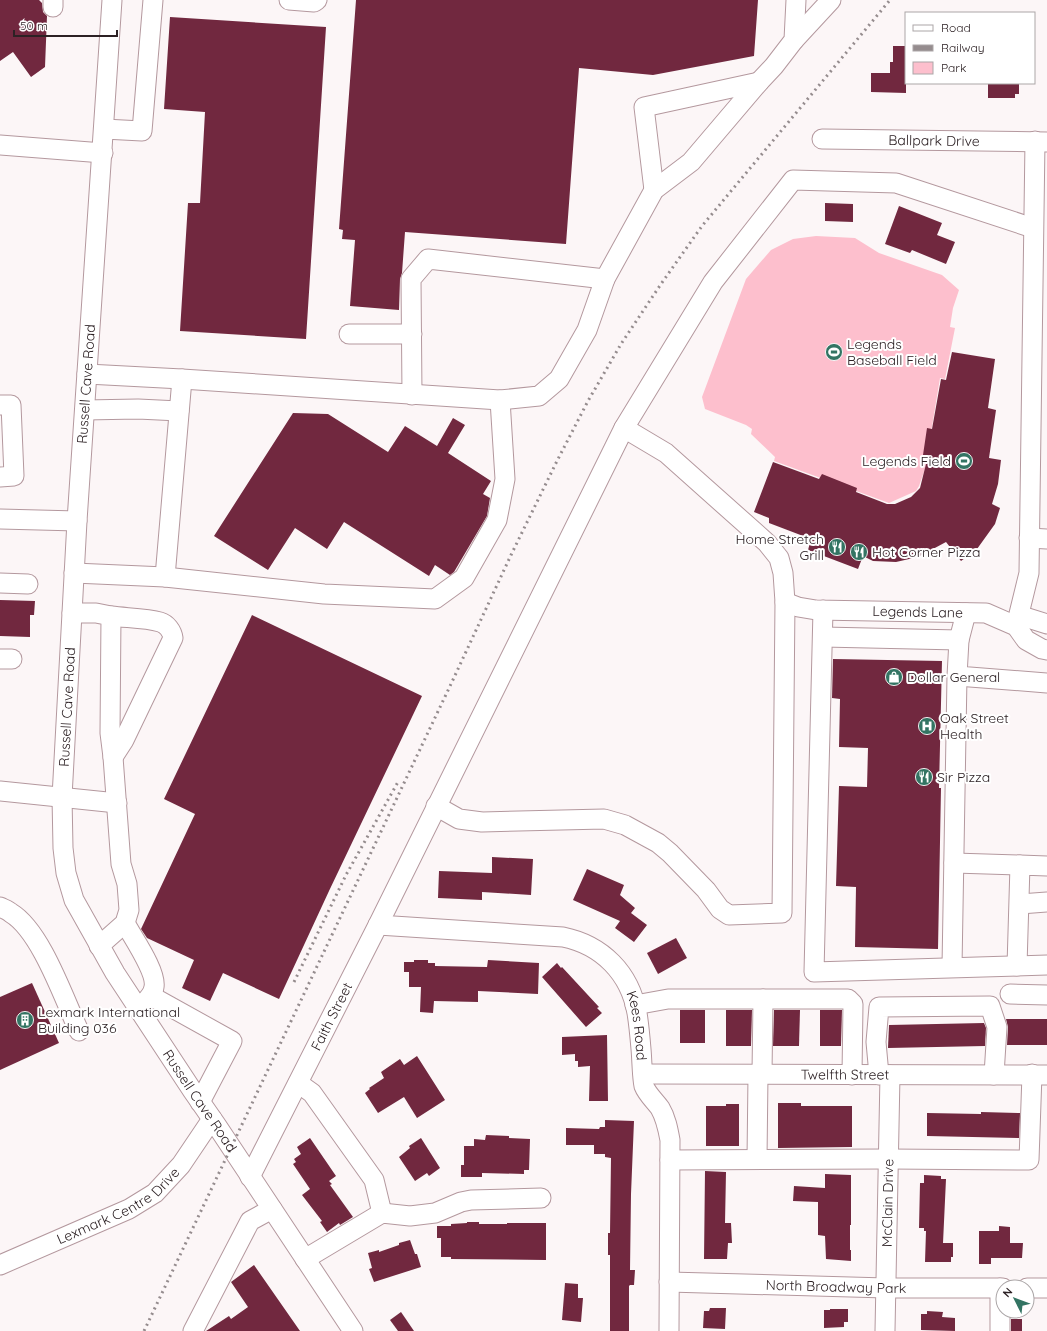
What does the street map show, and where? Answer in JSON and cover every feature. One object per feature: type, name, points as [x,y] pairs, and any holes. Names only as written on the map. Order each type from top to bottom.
[{"type":"street","name":"Russell Cave Road","points":[[112,0],[103,153],[77,521],[62,797],[63,848],[66,874],[74,900],[99,946],[145,1002],[200,1102],[353,1331]]},
{"type":"street","points":[[104,129],[142,131],[153,0]]},
{"type":"street","points":[[289,0],[314,2],[317,0]]},
{"type":"street","points":[[794,40],[796,0]]},
{"type":"street","points":[[87,374],[500,400],[539,396],[559,379],[587,330],[605,279],[654,190],[691,162],[774,66],[794,40],[831,0]]},
{"type":"street","points":[[654,190],[644,107],[759,82]]},
{"type":"street","name":"Ballpark Drive","points":[[822,139],[1041,142]]},
{"type":"street","points":[[1016,626],[1038,539],[1039,327],[1033,228],[1041,142]]},
{"type":"street","points":[[0,145],[103,153]]},
{"type":"street","name":"Faith Street","points":[[250,1176],[378,925],[624,428],[713,282],[793,180],[896,183],[1033,228]]},
{"type":"street","points":[[412,395],[411,279],[428,259],[605,279]]},
{"type":"street","points":[[349,334],[412,334]]},
{"type":"street","points":[[166,577],[182,379]]},
{"type":"street","points":[[74,573],[166,577],[324,594],[435,600],[464,578],[497,520],[505,479],[500,400]]},
{"type":"street","points":[[0,405],[11,405],[14,476],[0,477]]},
{"type":"street","points":[[84,410],[138,409],[179,411]]},
{"type":"street","points":[[436,806],[459,819],[482,822],[604,819],[626,825],[658,843],[666,850],[706,890],[720,909],[729,916],[782,914],[785,602],[783,573],[779,558],[767,543],[666,453],[624,428]]},
{"type":"street","points":[[0,519],[77,521]]},
{"type":"street","points":[[0,583],[28,584]]},
{"type":"street","name":"Legends Lane","points":[[785,602],[798,607],[820,610],[986,613],[1016,626],[1026,640],[1042,649],[1047,650]]},
{"type":"street","points":[[820,610],[823,637],[814,972],[1047,965]]},
{"type":"street","points":[[72,613],[96,613],[160,622],[168,627],[174,638],[124,740],[113,757]]},
{"type":"street","points":[[952,968],[957,676],[959,640],[966,613]]},
{"type":"street","points":[[99,946],[125,924],[128,910],[127,884],[121,864],[110,733],[111,616]]},
{"type":"street","points":[[1016,626],[1028,618],[1047,624]]},
{"type":"street","points":[[823,637],[959,640]]},
{"type":"street","points":[[957,676],[1047,683]]},
{"type":"street","points":[[0,791],[116,803]]},
{"type":"street","points":[[954,863],[1047,866]]},
{"type":"street","points":[[1017,966],[1020,865]]},
{"type":"street","points":[[1020,904],[1047,902]]},
{"type":"street","points":[[0,907],[12,913],[21,922],[42,950],[79,1031]]},
{"type":"street","points":[[125,924],[152,972],[154,986],[145,1002],[232,1041],[200,1102]]},
{"type":"street","name":"Kees Road","points":[[378,925],[543,935],[576,939],[590,946],[614,964],[624,977],[632,993],[637,1012],[644,1085],[665,1117],[670,1140],[668,1331]]},
{"type":"street","points":[[1010,994],[1047,995]]},
{"type":"street","points":[[757,1159],[763,999]]},
{"type":"street","points":[[635,1005],[668,1000],[848,999],[853,1004],[852,1075]]},
{"type":"street","name":"McClain Drive","points":[[885,1331],[888,1159],[885,1075],[876,1042],[879,1007],[990,1006],[997,1026],[994,1075]]},
{"type":"street","name":"Twelfth Street","points":[[643,1074],[1040,1074]]},
{"type":"street","points":[[670,1160],[1029,1160],[1040,1074]]},
{"type":"street","points":[[298,1083],[312,1093],[374,1180],[382,1213]]},
{"type":"street","name":"Lexmark Centre Drive","points":[[0,1265],[129,1209],[155,1193],[181,1165],[212,1119]]},
{"type":"street","points":[[305,1259],[382,1213],[410,1216],[435,1214],[461,1202],[471,1200],[541,1198]]},
{"type":"street","points":[[193,1331],[250,1221],[272,1209]]},
{"type":"street","name":"North Broadway Park","points":[[669,1282],[886,1288],[995,1288]]},
{"type":"street","points":[[1035,1288],[1047,1288]]},
{"type":"street","points":[[1000,1331],[1001,1319]]},
{"type":"green space","name":"Legends Baseball Field","points":[[816,236],[855,238],[879,253],[942,275],[959,290],[953,308],[950,327],[955,328],[945,379],[940,378],[925,469],[916,491],[889,503],[774,461],[775,457],[751,434],[752,429],[746,425],[705,409],[702,397],[746,279],[771,250],[793,239]]},
{"type":"building","points":[[0,0],[39,0],[42,3],[43,12],[47,16],[45,67],[31,77],[13,52],[0,61]]},
{"type":"building","points":[[356,0],[758,0],[754,56],[653,75],[579,68],[566,244],[405,232],[402,273],[400,279],[399,310],[350,306],[355,240],[342,239],[343,230],[339,229]]},
{"type":"building","points":[[170,17],[326,27],[306,339],[180,331],[188,203],[200,203],[205,112],[164,109]]},
{"type":"building","points":[[893,46],[905,46],[906,93],[871,92],[871,73],[890,73],[890,62],[893,62]]},
{"type":"building","points":[[988,84],[1019,84],[1019,94],[1015,94],[1015,98],[988,98]]},
{"type":"building","points":[[825,203],[853,204],[853,222],[825,221]]},
{"type":"building","points":[[899,206],[942,223],[937,235],[955,242],[946,264],[912,250],[910,253],[885,244]]},
{"type":"building","name":"Legends Field","points":[[952,352],[995,359],[988,408],[996,410],[989,458],[1001,460],[998,484],[992,504],[1000,508],[995,524],[977,549],[961,561],[946,542],[918,557],[896,562],[873,561],[863,556],[858,569],[808,550],[811,539],[769,523],[769,518],[754,512],[773,462],[819,479],[822,474],[857,488],[856,492],[887,504],[895,504],[911,497],[920,488],[928,456],[923,455],[927,428],[932,429],[941,379],[946,380]]},
{"type":"building","points":[[293,413],[328,414],[388,452],[405,426],[437,446],[453,418],[465,425],[448,453],[491,481],[483,494],[490,498],[487,516],[454,572],[450,575],[435,565],[429,576],[344,522],[327,549],[295,528],[268,570],[214,536]]},
{"type":"building","points":[[0,600],[35,601],[34,615],[30,615],[30,637],[0,636]]},
{"type":"building","points":[[252,615],[422,696],[279,999],[223,973],[210,1001],[182,988],[194,960],[147,938],[141,929],[195,814],[164,799]]},
{"type":"building","points":[[833,659],[942,661],[939,788],[941,788],[938,949],[855,947],[856,887],[836,886],[839,786],[867,787],[868,748],[839,747],[840,699],[832,698]]},
{"type":"building","points":[[492,857],[533,859],[531,895],[482,892],[482,900],[438,898],[439,871],[492,873]]},
{"type":"building","points":[[587,869],[624,885],[620,895],[635,908],[631,913],[647,925],[634,942],[615,928],[620,921],[573,900]]},
{"type":"building","points":[[676,938],[687,958],[658,974],[647,953]]},
{"type":"building","points":[[414,960],[428,960],[428,963],[435,963],[435,966],[487,967],[488,960],[539,963],[538,994],[478,991],[478,1002],[434,1001],[433,1013],[420,1012],[421,987],[409,987],[409,972],[404,972],[404,962],[414,962]]},
{"type":"building","points":[[557,963],[599,1007],[597,1008],[602,1013],[586,1027],[542,977]]},
{"type":"building","name":"Lexmark International Building 036","points":[[32,983],[59,1043],[0,1070],[0,997]]},
{"type":"building","points":[[680,1010],[705,1010],[705,1043],[680,1043]]},
{"type":"building","points":[[726,1010],[752,1010],[751,1046],[726,1046]]},
{"type":"building","points":[[774,1010],[800,1010],[799,1046],[773,1046]]},
{"type":"building","points":[[820,1010],[842,1010],[841,1046],[820,1046]]},
{"type":"building","points":[[1006,1019],[1047,1019],[1047,1045],[1007,1045],[1008,1027]]},
{"type":"building","points":[[984,1023],[986,1028],[985,1046],[888,1048],[889,1025]]},
{"type":"building","points":[[607,1035],[608,1101],[589,1101],[590,1066],[578,1067],[578,1061],[575,1061],[575,1054],[562,1055],[562,1037]]},
{"type":"building","points":[[417,1056],[445,1100],[417,1118],[404,1097],[378,1113],[365,1093],[370,1089],[369,1088],[384,1078],[381,1072],[400,1059],[404,1065]]},
{"type":"building","points":[[778,1103],[801,1103],[801,1106],[852,1106],[852,1147],[778,1148]]},
{"type":"building","points":[[726,1104],[739,1104],[739,1146],[706,1146],[706,1106],[726,1106]]},
{"type":"building","points":[[981,1112],[1020,1113],[1019,1138],[927,1136],[927,1113],[981,1114]]},
{"type":"building","points":[[605,1120],[634,1121],[630,1270],[635,1270],[634,1285],[629,1286],[629,1331],[610,1331],[610,1255],[608,1255],[608,1233],[610,1233],[611,1158],[605,1157],[605,1154],[594,1154],[594,1145],[566,1145],[566,1128],[599,1129],[600,1127],[605,1127]]},
{"type":"building","points":[[486,1135],[530,1139],[529,1170],[524,1170],[524,1174],[482,1173],[482,1177],[461,1177],[461,1165],[464,1165],[464,1146],[474,1146],[474,1139],[485,1140]]},
{"type":"building","points":[[310,1138],[336,1176],[329,1181],[332,1184],[330,1185],[353,1217],[340,1225],[339,1223],[327,1232],[320,1222],[322,1221],[302,1195],[310,1189],[293,1164],[296,1162],[294,1159],[301,1154],[297,1147]]},
{"type":"building","points":[[421,1138],[440,1168],[429,1176],[427,1173],[415,1181],[399,1157],[410,1148],[409,1146]]},
{"type":"building","points":[[705,1171],[726,1172],[725,1223],[731,1223],[732,1243],[728,1243],[727,1259],[704,1259]]},
{"type":"building","points":[[825,1174],[851,1175],[851,1261],[826,1259],[825,1236],[818,1235],[818,1202],[793,1201],[794,1186],[825,1188]]},
{"type":"building","points":[[924,1175],[941,1176],[941,1179],[946,1179],[943,1243],[953,1243],[953,1257],[951,1257],[951,1262],[925,1262],[926,1231],[924,1231],[924,1228],[919,1228],[920,1183],[924,1183]]},
{"type":"building","points":[[479,1222],[479,1224],[546,1223],[546,1260],[451,1259],[451,1257],[441,1257],[441,1238],[437,1238],[437,1226],[451,1226],[451,1224]]},
{"type":"building","points":[[999,1226],[1010,1227],[1010,1243],[1023,1243],[1022,1258],[991,1258],[991,1264],[979,1264],[979,1231],[999,1231]]},
{"type":"building","points":[[410,1240],[415,1254],[417,1254],[421,1267],[374,1282],[369,1269],[372,1268],[368,1253],[379,1250],[379,1252]]},
{"type":"building","points":[[254,1265],[300,1331],[206,1331],[229,1316],[231,1319],[248,1307],[231,1282]]},
{"type":"building","points":[[565,1283],[578,1284],[578,1298],[583,1298],[581,1322],[562,1320]]},
{"type":"building","points":[[710,1308],[726,1308],[725,1329],[703,1328],[704,1311],[709,1311]]},
{"type":"building","points":[[848,1309],[848,1322],[844,1322],[844,1327],[824,1328],[824,1310]]},
{"type":"building","points":[[927,1311],[943,1312],[942,1317],[955,1318],[955,1331],[921,1330],[921,1314],[927,1314]]},
{"type":"building","points":[[401,1312],[414,1331],[398,1331],[390,1320]]},
{"type":"building","points":[[1011,1319],[1022,1319],[1022,1331],[1011,1331]]},
{"type":"railway","points":[[144,1331],[511,555],[588,401],[621,344],[702,226],[890,0]]},
{"type":"railway","points":[[294,982],[346,875],[398,782]]},
{"type":"place","name":"Legends Baseball Field","points":[[834,352]]},
{"type":"place","name":"Legends Field","points":[[964,461]]},
{"type":"place","name":"Home Stretch Grill","points":[[837,547]]},
{"type":"place","name":"Hot Corner Pizza","points":[[859,552]]},
{"type":"place","name":"Dollar General","points":[[894,677]]},
{"type":"place","name":"Oak Street Health","points":[[927,726]]},
{"type":"place","name":"Sir Pizza","points":[[924,777]]},
{"type":"place","name":"Lexmark International Building 036","points":[[25,1020]]}]
